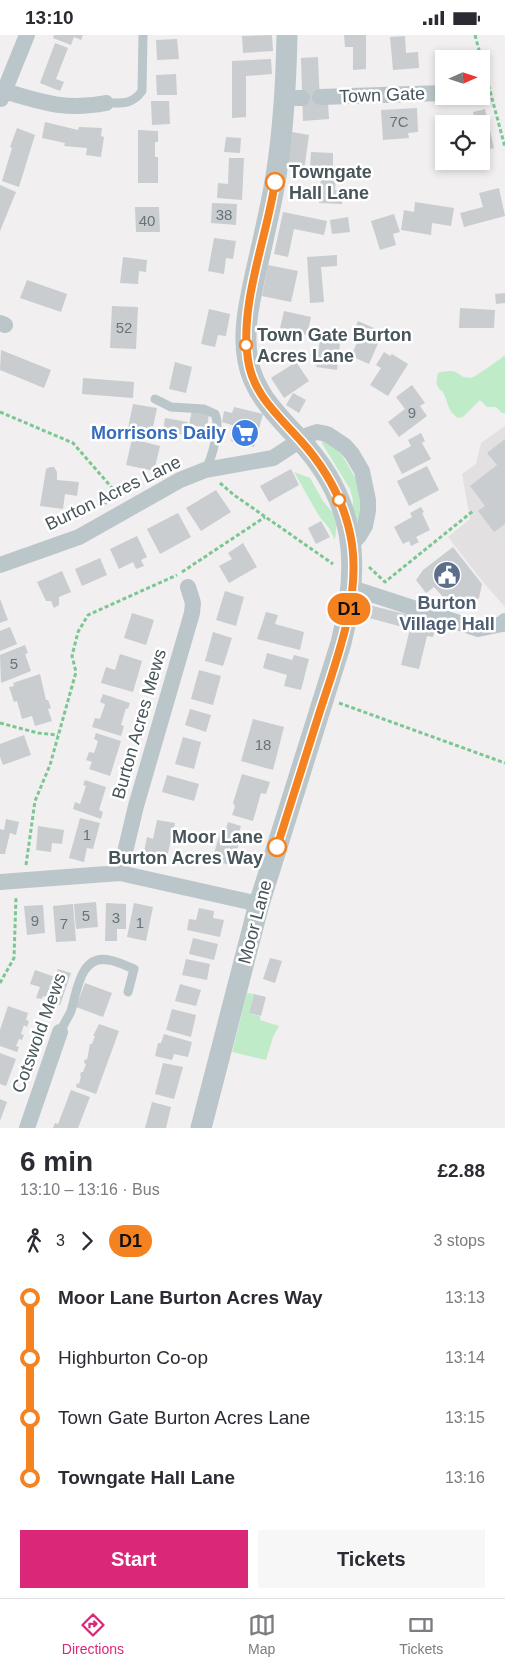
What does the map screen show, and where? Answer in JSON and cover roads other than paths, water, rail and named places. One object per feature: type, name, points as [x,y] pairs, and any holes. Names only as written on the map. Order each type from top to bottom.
[{"type":"street","points":[[27,35],[2,96],[56,106],[84,107],[106,103]]},
{"type":"street","points":[[287,35],[294,98],[248,309],[246,344],[248,362],[261,395],[272,411],[301,440],[317,432],[327,434],[345,446],[362,471],[367,493],[368,511],[365,526],[352,549]]},
{"type":"street","name":"Town Gate","points":[[320,97],[435,93]]},
{"type":"street","name":"Burton Acres Lane","points":[[0,565],[79,537],[180,480],[205,470],[273,458],[301,440]]},
{"type":"street","name":"Moor Lane","points":[[201,1128],[260,903],[346,621],[352,583],[352,549],[341,503],[326,473],[301,440]]},
{"type":"street","points":[[352,583],[478,629],[502,624],[505,621]]},
{"type":"street","name":"Burton Acres Mews","points":[[120,873],[136,806],[192,613],[193,603],[188,587]]},
{"type":"street","points":[[0,882],[120,873],[260,903]]},
{"type":"street","name":"Cotswold Mews","points":[[27,1128],[60,1032]]},
{"type":"lane","points":[[106,103],[132,101],[142,91],[143,35]]},
{"type":"lane","points":[[155,399],[171,407],[204,409],[215,414],[218,427],[210,464],[205,470]]},
{"type":"lane","name":"Cotswold Mews","points":[[60,1032],[70,1013],[82,973],[90,963],[101,959],[109,960],[134,969],[128,991]]},
{"type":"place","name":"Towngate Hall Lane","points":[[275,182]]},
{"type":"place","name":"Town Gate Burton Acres Lane","points":[[246,345]]},
{"type":"place","name":"Morrisons Daily","points":[[245,433]]},
{"type":"place","name":"Burton Village Hall","points":[[447,575]]},
{"type":"place","name":"Moor Lane Burton Acres Way","points":[[277,847]]}]
